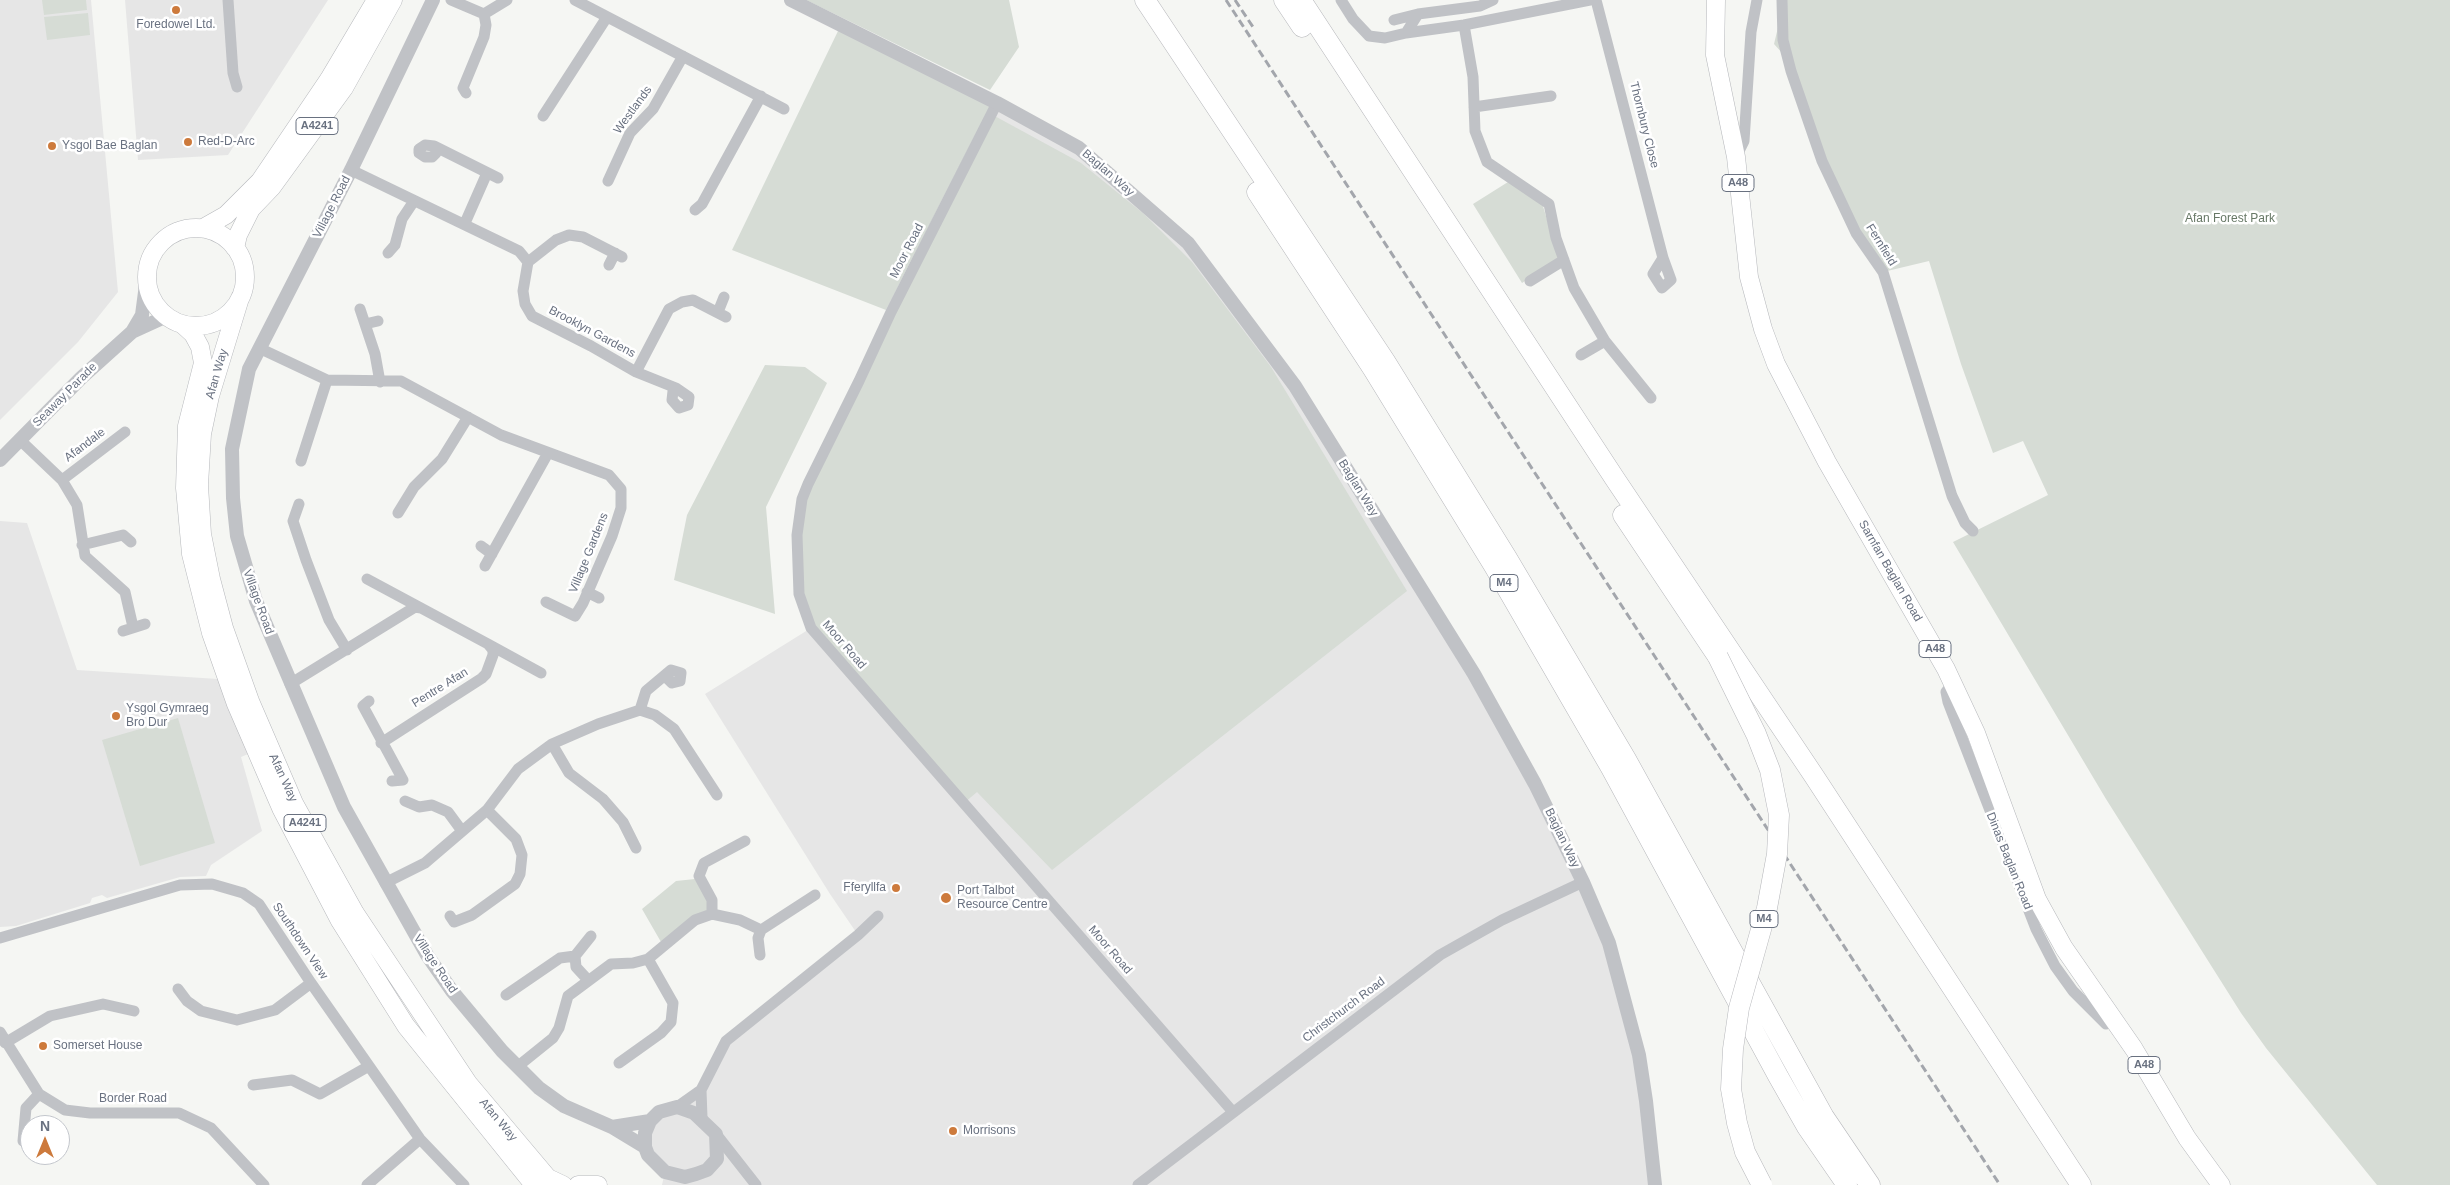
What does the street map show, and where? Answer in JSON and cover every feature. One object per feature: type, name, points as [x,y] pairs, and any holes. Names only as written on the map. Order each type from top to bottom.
[{"type":"highway","name":"M4","points":[[1131,0],[1373,370],[1494,566],[1620,786],[1807,1127],[1846,1185]]},
{"type":"highway","name":"M4","points":[[1145,0],[1333,281],[1457,476],[1626,759],[1824,1117],[1870,1185]]},
{"type":"highway","name":"M4","points":[[1284,0],[1718,657],[1756,734],[1770,770],[1778,815],[1777,854],[1767,908],[1739,1008],[1733,1057],[1732,1089],[1736,1123],[1745,1152],[1762,1185]]},
{"type":"highway","points":[[1301,0],[1615,479],[1814,776],[2081,1185]]},
{"type":"main road","name":"A4241","points":[[174,320],[156,306],[149,292],[147,277],[150,261],[158,246],[170,235],[186,229],[203,228],[226,215],[260,181],[328,79],[376,0]]},
{"type":"main road","name":"A4241","points":[[240,298],[244,286],[245,272],[242,259],[235,248],[238,235],[251,209],[272,187],[344,88],[393,0]]},
{"type":"main road","name":"A48","points":[[1716,0],[1715,55],[1736,157]]},
{"type":"main road","name":"Sarnfan Baglan Road","points":[[1736,157],[1749,277],[1763,329],[1776,364],[1827,462],[1953,683],[1976,733],[2037,900],[2064,948],[2134,1049],[2187,1138],[2221,1185]]},
{"type":"main road","points":[[203,228],[226,238],[235,248]]},
{"type":"main road","points":[[174,320],[196,326],[216,321],[232,310],[240,298]]},
{"type":"main road","name":"Afan Way","points":[[240,298],[210,396],[202,434],[199,485],[202,534],[211,579],[224,628],[250,700],[294,803],[355,913],[468,1083],[548,1178],[563,1185]]},
{"type":"main road","name":"Afan Way","points":[[174,320],[193,334],[200,347],[203,363],[187,426],[185,488],[191,554],[211,633],[236,704],[281,808],[340,921],[406,1026],[534,1185]]},
{"type":"main road","points":[[578,1185],[598,1185]]},
{"type":"street","points":[[228,0],[233,72],[238,87]]},
{"type":"street","name":"Village Road","points":[[433,0],[351,170],[249,370],[237,416],[232,449],[233,498],[237,536],[246,570],[290,684],[344,807],[427,955],[447,984],[517,1067],[539,1088],[564,1106],[612,1127],[645,1147]]},
{"type":"street","points":[[451,0],[484,14]]},
{"type":"street","points":[[484,14],[507,0]]},
{"type":"street","points":[[575,0],[784,109]]},
{"type":"street","name":"Baglan Way","points":[[791,0],[997,103],[1079,148],[1188,243],[1295,386],[1474,674],[1535,784],[1583,882],[1609,943],[1639,1055],[1655,1185]]},
{"type":"street","points":[[1341,0],[1353,19],[1369,36],[1385,38],[1406,33],[1464,25],[1590,0]]},
{"type":"street","points":[[1394,20],[1418,14],[1480,6],[1493,0]]},
{"type":"street","name":"Thornbury Close","points":[[1596,0],[1663,258]]},
{"type":"street","points":[[1736,157],[1744,141],[1751,32],[1757,0]]},
{"type":"street","name":"Fernfield","points":[[1782,0],[1783,40],[1789,64],[1822,160],[1856,233],[1883,272],[1952,496],[1965,523],[1973,531]]},
{"type":"street","points":[[466,93],[463,88],[484,37],[486,25],[484,14]]},
{"type":"street","points":[[1406,33],[1418,14]]},
{"type":"street","points":[[543,116],[607,17]]},
{"type":"street","points":[[1464,25],[1473,77],[1475,131],[1487,162],[1549,204],[1564,260],[1574,288],[1605,341],[1651,398]]},
{"type":"street","name":"Westlands","points":[[608,181],[630,133],[653,109],[682,56]]},
{"type":"street","points":[[695,210],[702,204],[761,96]]},
{"type":"street","points":[[1474,106],[1533,100],[1551,96]]},
{"type":"street","points":[[1533,100],[1536,112]]},
{"type":"street","name":"Moor Road","points":[[997,103],[890,312],[859,381],[808,484],[802,499],[797,535],[798,594],[811,628],[1233,1112]]},
{"type":"street","points":[[434,146],[493,175],[465,223]]},
{"type":"street","points":[[351,170],[414,201],[465,223],[519,251],[528,262],[556,240],[569,235],[583,237],[619,255],[609,265]]},
{"type":"street","points":[[388,253],[395,245],[402,219],[414,201]]},
{"type":"street","points":[[1530,281],[1564,260]]},
{"type":"street","name":"Brooklyn Gardens","points":[[528,262],[523,291],[525,304],[532,316],[591,346],[636,372],[676,388]]},
{"type":"street","name":"Seaway Parade","points":[[0,460],[81,378],[132,332],[142,315],[147,277]]},
{"type":"street","name":"Brooklyn Gardens","points":[[636,372],[669,308],[682,302],[693,300],[722,314],[724,297]]},
{"type":"street","points":[[360,309],[375,354],[380,382]]},
{"type":"street","name":"Seaway Parade","points":[[132,332],[174,320]]},
{"type":"street","points":[[365,324],[378,321]]},
{"type":"street","points":[[1581,355],[1605,341]]},
{"type":"street","name":"Village Gardens","points":[[259,348],[327,380],[401,381],[501,435],[609,475],[621,488],[621,508],[615,527],[587,592],[575,616],[546,602]]},
{"type":"street","points":[[301,461],[327,380]]},
{"type":"street","points":[[398,513],[414,487],[442,459],[468,417]]},
{"type":"street","name":"Afandale","points":[[62,480],[126,432]]},
{"type":"street","name":"Afandale","points":[[20,440],[62,480],[77,505],[85,556],[125,592],[128,629],[145,624]]},
{"type":"street","points":[[485,566],[548,453]]},
{"type":"street","points":[[299,504],[293,521],[329,620],[347,650]]},
{"type":"street","points":[[82,545],[123,535],[131,542]]},
{"type":"street","points":[[481,546],[492,554]]},
{"type":"street","points":[[367,579],[541,673]]},
{"type":"street","points":[[587,592],[599,598]]},
{"type":"street","points":[[290,684],[415,607],[421,608]]},
{"type":"street","name":"Pentre Afan","points":[[381,742],[482,678],[486,674],[493,656],[493,650],[488,644]]},
{"type":"street","points":[[640,710],[646,691],[665,676]]},
{"type":"street","name":"Dinas Baglan Road","points":[[1953,683],[1946,692],[1948,702],[2036,929],[2055,966],[2073,991],[2106,1024]]},
{"type":"street","points":[[369,701],[363,706],[403,780],[392,781]]},
{"type":"street","points":[[385,883],[425,863],[486,810],[518,769],[552,744],[598,724],[640,710],[655,716],[674,729],[718,795]]},
{"type":"street","points":[[552,744],[569,773],[603,799],[623,822],[636,848]]},
{"type":"street","points":[[405,801],[419,807],[432,805],[448,812],[462,831]]},
{"type":"street","points":[[450,916],[454,922],[472,915],[514,884],[520,874],[522,855],[516,839],[486,810]]},
{"type":"street","points":[[712,914],[712,900],[699,876],[704,862],[746,841]]},
{"type":"street","name":"Christchurch Road","points":[[1138,1185],[1440,955],[1502,920],[1583,882]]},
{"type":"street","name":"Southdown View","points":[[0,938],[180,885],[212,884],[243,893],[259,904],[311,984],[420,1139],[464,1185]]},
{"type":"street","points":[[760,955],[758,938],[761,930],[815,895]]},
{"type":"street","points":[[517,1067],[553,1038],[559,1028],[568,996],[611,964],[633,963],[648,958],[695,920],[712,914],[740,920],[761,930]]},
{"type":"street","points":[[677,1108],[701,1090],[726,1041],[858,935],[878,916]]},
{"type":"street","points":[[506,995],[560,958],[575,956],[591,936]]},
{"type":"street","points":[[575,956],[576,967],[588,980]]},
{"type":"street","points":[[619,1063],[660,1034],[671,1022],[673,1003],[648,958]]},
{"type":"street","points":[[178,989],[186,1001],[201,1010],[237,1020],[275,1010],[311,984]]},
{"type":"street","points":[[3,1037],[50,1016],[103,1004],[134,1011]]},
{"type":"street","name":"Border Road","points":[[3,1037],[39,1094],[64,1110],[90,1113],[179,1113],[211,1128],[264,1185]]},
{"type":"street","points":[[253,1085],[292,1080],[320,1094],[369,1066]]},
{"type":"street","points":[[701,1090],[702,1118]]},
{"type":"street","points":[[25,1115],[26,1108],[39,1094]]},
{"type":"street","points":[[741,1168],[722,1162],[713,1165],[694,1180],[685,1176],[664,1179],[648,1155],[645,1147],[645,1133],[650,1120],[659,1112],[677,1108],[687,1110],[702,1118],[756,1185]]},
{"type":"street","points":[[612,1127],[650,1120]]},
{"type":"street","points":[[713,1165],[718,1152],[716,1134]]},
{"type":"street","points":[[367,1185],[420,1139]]},
{"type":"shaded area","name":"Ysgol Bae Baglan","points":[[0,0],[91,0],[118,292],[78,342],[0,420]]},
{"type":"shaded area","points":[[125,0],[328,0],[228,155],[138,160]]},
{"type":"shaded area","points":[[997,103],[1079,148],[1188,243],[1295,386],[1474,674],[1583,882],[1639,1055],[1655,1185],[662,1185],[665,1172],[645,1147],[650,1121],[701,1090],[726,1041],[858,935],[830,894],[705,694],[811,628]]},
{"type":"shaded area","name":"Ysgol Gymraeg Bro Dur","points":[[0,521],[27,523],[77,670],[218,679],[248,754],[241,757],[262,831],[211,865],[206,876],[180,877],[107,898],[102,895],[92,898],[90,903],[16,926],[0,927]]},
{"type":"green space","points":[[42,0],[86,0],[87,10],[44,15]]},
{"type":"green space","points":[[806,0],[1009,0],[1019,47],[990,90]]},
{"type":"green space","name":"Afan Forest Park","points":[[1782,0],[2450,0],[2450,1185],[2377,1185],[2266,1048],[2241,1013],[2106,799],[1953,542],[2048,495],[2023,441],[1993,453],[1961,364],[1929,261],[1883,272],[1822,161],[1791,63],[1774,44],[1782,11]]},
{"type":"green space","points":[[88,13],[90,35],[47,40],[44,17]]},
{"type":"green space","points":[[839,29],[991,104],[886,310],[732,250]]},
{"type":"green space","points":[[991,114],[1081,163],[1144,214],[1192,262],[1271,367],[1407,591],[1052,870],[977,792],[964,803],[811,628],[801,605],[802,499]]},
{"type":"green space","points":[[1508,182],[1542,203],[1559,259],[1522,283],[1473,204]]},
{"type":"green space","points":[[765,365],[805,367],[827,383],[766,507],[775,614],[674,580],[687,515]]},
{"type":"green space","points":[[178,718],[215,843],[140,866],[102,740]]},
{"type":"green space","points":[[695,879],[707,900],[707,912],[661,942],[642,909],[676,881]]},
{"type":"railway","points":[[1226,0],[2000,1185]]},
{"type":"railway","points":[[1235,0],[1253,27]]},
{"type":"place","name":"Foredowel Ltd.","points":[[176,10]]},
{"type":"place","name":"Red-D-Arc","points":[[188,142]]},
{"type":"place","name":"Ysgol Bae Baglan","points":[[52,146]]},
{"type":"place","name":"Ysgol Gymraeg Bro Dur","points":[[116,716]]},
{"type":"place","name":"Fferyllfa","points":[[896,888]]},
{"type":"place","name":"Port Talbot Resource Centre","points":[[946,898]]},
{"type":"place","name":"Somerset House","points":[[43,1046]]},
{"type":"place","name":"Morrisons","points":[[953,1131]]}]
